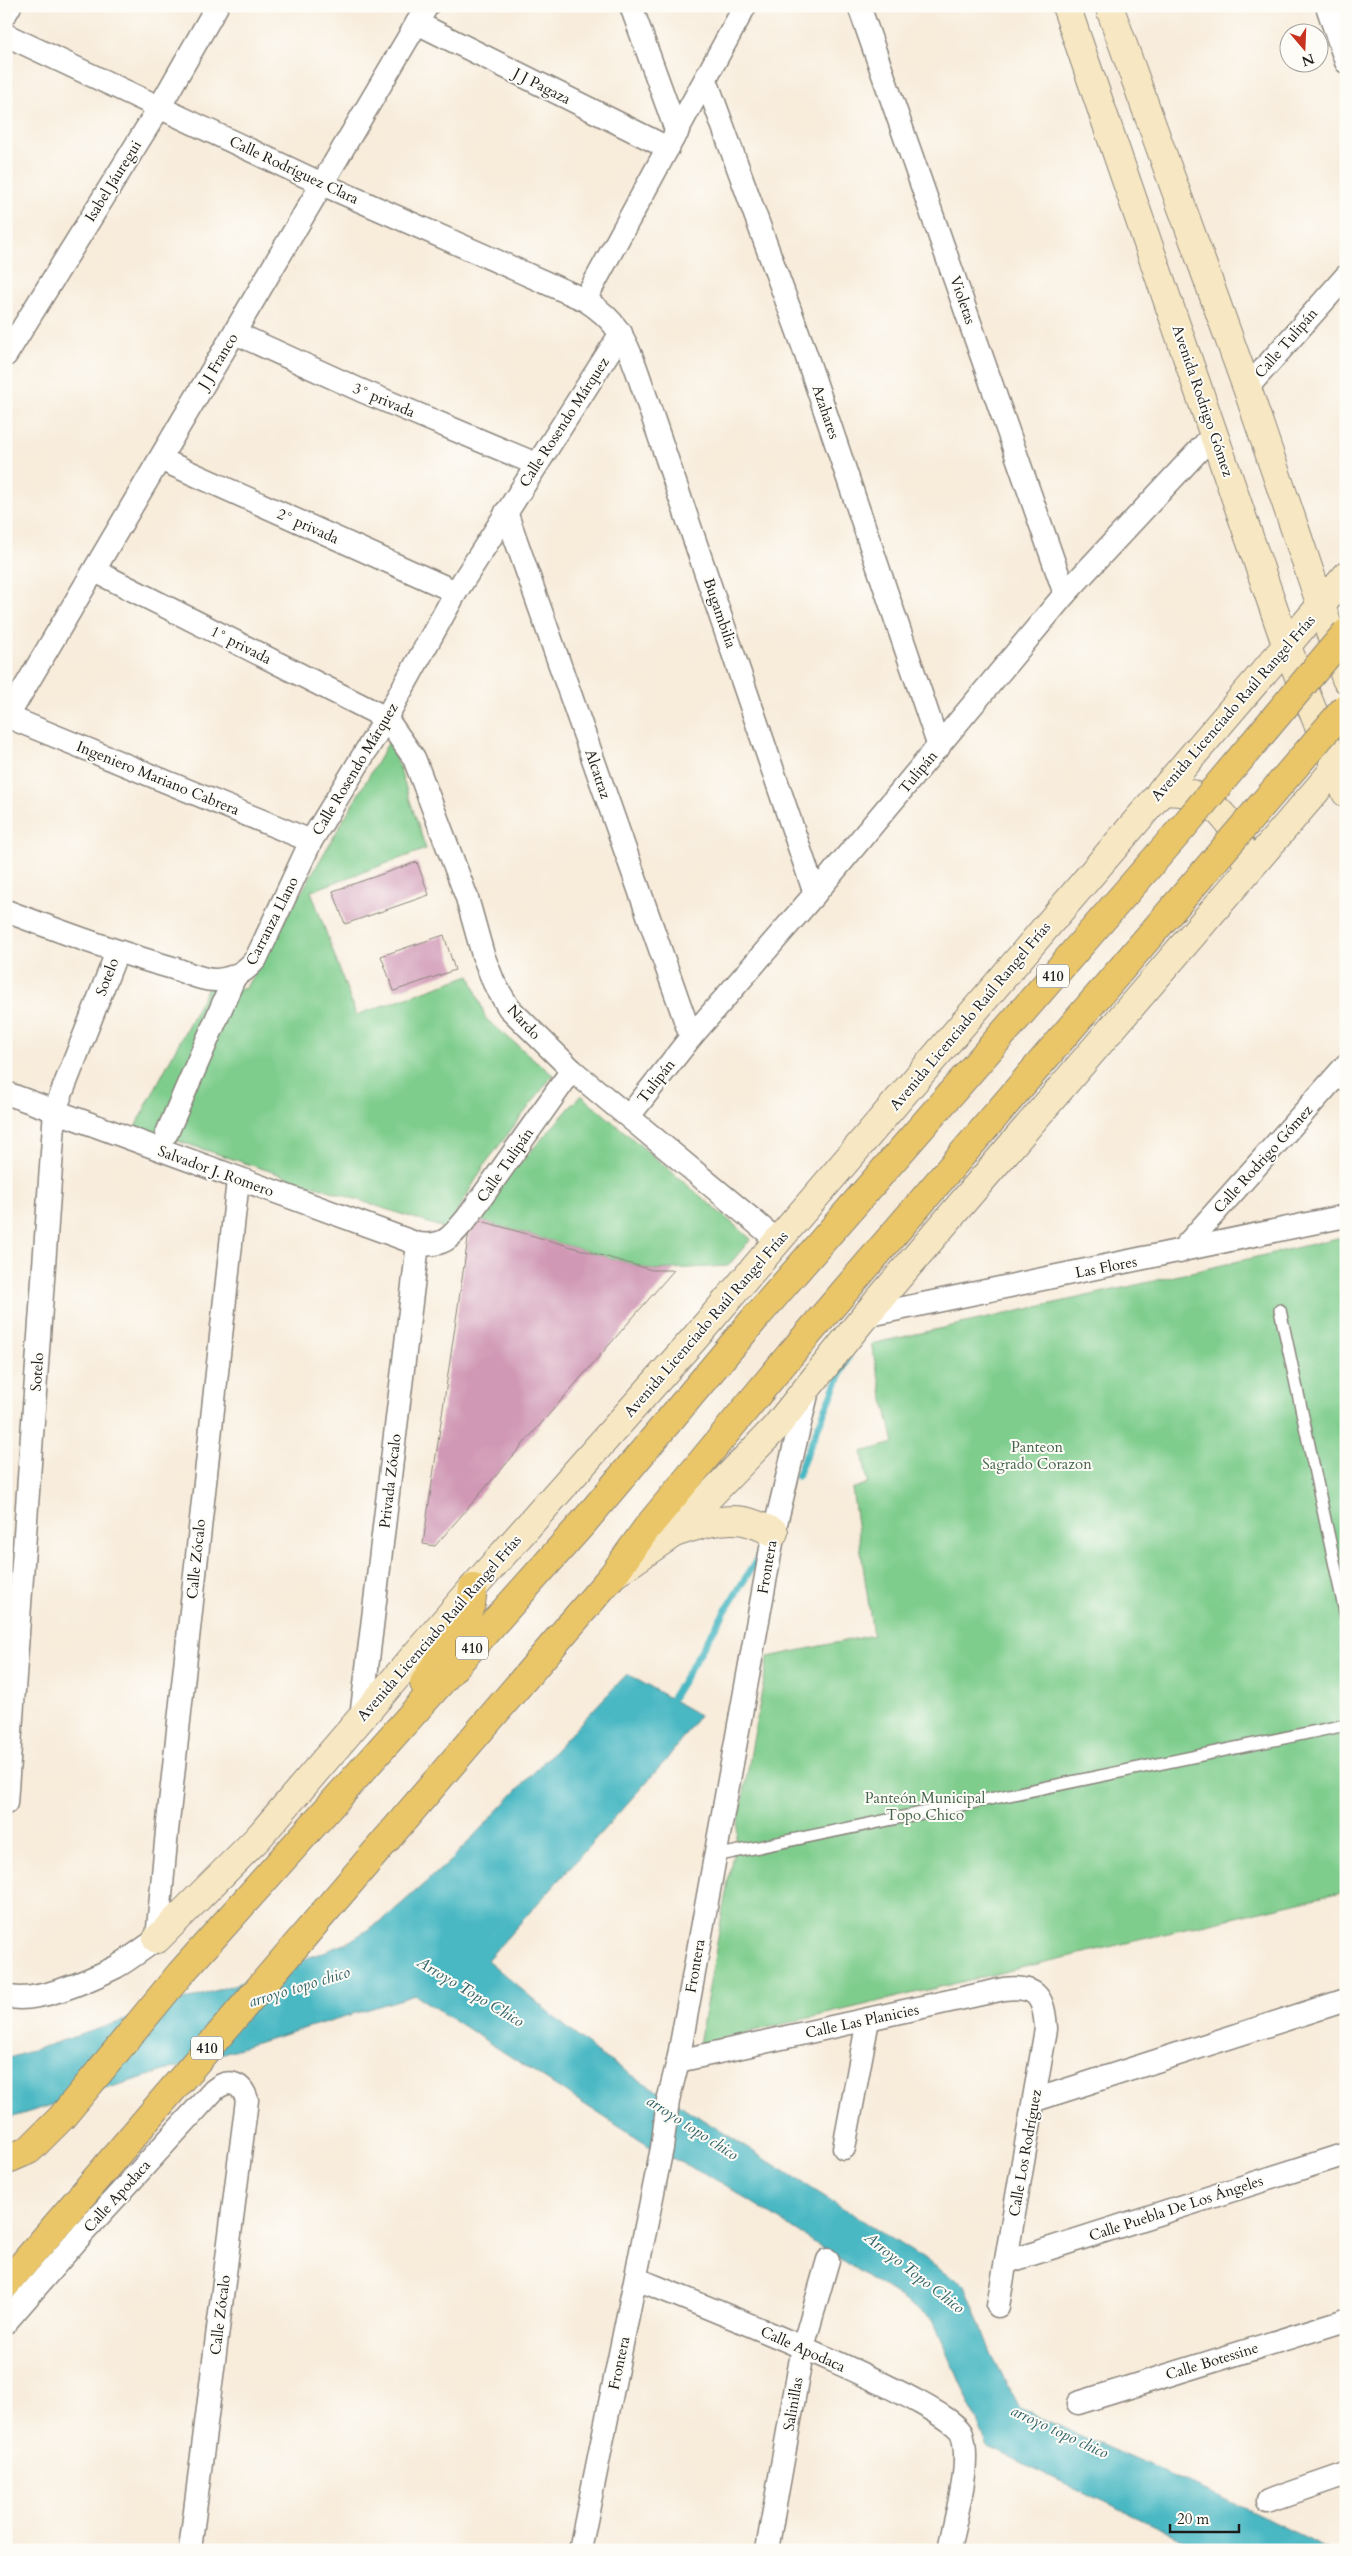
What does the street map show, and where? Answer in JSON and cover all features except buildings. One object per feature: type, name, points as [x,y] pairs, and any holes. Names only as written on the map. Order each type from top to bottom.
[{"type":"main road","name":"410","points":[[6,2160],[29,2150],[62,2117],[180,1974],[583,1523],[757,1316],[1183,827],[1346,633]]},
{"type":"main road","name":"410","points":[[6,2284],[613,1575],[647,1528],[790,1355],[1346,707]]},
{"type":"main road","points":[[412,1715],[428,1674],[466,1616],[471,1604],[473,1588]]},
{"type":"street","points":[[6,13],[10,6]]},
{"type":"street","name":"Isabel Jáuregui","points":[[6,354],[159,108],[217,6]]},
{"type":"street","points":[[631,6],[673,141]]},
{"type":"street","points":[[621,333],[604,312],[585,300],[745,6]]},
{"type":"street","name":"Violetas","points":[[859,6],[1065,594]]},
{"type":"street","name":"Avenida Rodrigo Gómez","points":[[1066,6],[1287,647],[1341,761],[1346,793]]},
{"type":"street","points":[[1109,6],[1247,388],[1346,679]]},
{"type":"street","points":[[1327,6],[1342,33],[1346,62]]},
{"type":"street","name":"J J Pagaza","points":[[422,15],[673,141]]},
{"type":"street","name":"J J Franco","points":[[7,716],[95,571],[422,15]]},
{"type":"street","name":"Calle Rodríguez Clara","points":[[6,35],[322,184],[585,300]]},
{"type":"street","name":"Azahares","points":[[706,80],[803,346],[939,747]]},
{"type":"street","name":"Calle Tulipán","points":[[1247,388],[1346,276]]},
{"type":"street","name":"3° privada","points":[[235,333],[360,390],[536,464]]},
{"type":"street","name":"Calle Rosendo Márquez","points":[[311,841],[386,718],[456,592],[621,333]]},
{"type":"street","name":"Bugambilia","points":[[621,333],[641,380],[815,894]]},
{"type":"street","name":"Tulipán","points":[[629,1116],[690,1037],[815,894],[1065,594],[1214,434]]},
{"type":"street","name":"2° privada","points":[[160,459],[456,592]]},
{"type":"street","name":"Alcatraz","points":[[506,512],[690,1037]]},
{"type":"street","name":"1° privada","points":[[95,571],[386,718]]},
{"type":"street","name":"Avenida Licenciado Raúl Rangel Frías","points":[[9,1997],[33,1997],[83,1981],[117,1966],[157,1939],[258,1838],[473,1588],[778,1242],[1346,576]]},
{"type":"street","name":"Ingeniero Mariano Cabrera","points":[[7,716],[311,841]]},
{"type":"street","name":"Nardo","points":[[386,718],[402,739],[417,766],[467,898],[483,955],[494,983],[509,1008],[572,1070],[778,1242]]},
{"type":"street","points":[[613,1575],[674,1533],[775,1428],[865,1316],[1242,874],[1341,761]]},
{"type":"street","points":[[1161,791],[1192,794],[1227,820],[1240,841],[1244,855],[1242,874]]},
{"type":"street","name":"Carranza Llano","points":[[225,978],[246,971],[256,959],[311,841]]},
{"type":"street","points":[[6,911],[117,952],[225,978],[167,1133]]},
{"type":"street","name":"Sotelo","points":[[6,1803],[55,1110],[117,952]]},
{"type":"street","name":"Calle Rodrigo Gómez","points":[[1180,1252],[1346,1066]]},
{"type":"street","name":"Calle Tulipán","points":[[423,1245],[449,1240],[467,1218],[572,1070]]},
{"type":"street","name":"Salvador J. Romero","points":[[6,1094],[55,1110],[238,1180],[423,1245]]},
{"type":"street","name":"Calle Zócalo","points":[[157,1939],[168,1821],[238,1180]]},
{"type":"street","name":"Las Flores","points":[[865,1316],[1346,1216]]},
{"type":"street","name":"Privada Zócalo","points":[[361,1718],[423,1245]]},
{"type":"street","name":"Frontera","points":[[580,2550],[664,2141],[668,2108],[774,1532],[811,1382]]},
{"type":"street","points":[[674,1533],[701,1524],[735,1520],[744,1521],[774,1532]]},
{"type":"street","name":"Calle Las Planicies","points":[[678,2061],[1015,1988],[1026,1988],[1036,1993],[1041,2001]]},
{"type":"street","points":[[1035,2100],[1346,2000]]},
{"type":"street","name":"Calle Los Rodríguez","points":[[998,2306],[1046,2029],[1044,2008],[1041,2001]]},
{"type":"street","points":[[844,2148],[868,2020]]},
{"type":"street","name":"Calle Apodaca","points":[[6,2322],[84,2232],[214,2090],[224,2084],[236,2084]]},
{"type":"street","name":"Calle Zócalo","points":[[190,2550],[247,2100],[244,2090],[236,2084]]},
{"type":"street","name":"Calle Puebla De Los Ángeles","points":[[1007,2262],[1346,2154]]},
{"type":"street","name":"Salinillas","points":[[767,2550],[803,2347],[828,2260]]},
{"type":"street","name":"Calle Apodaca","points":[[637,2279],[803,2347],[929,2406],[949,2418],[962,2432],[964,2468],[949,2550]]},
{"type":"street","name":"Calle Botessine","points":[[1078,2403],[1346,2320]]},
{"type":"street","points":[[1268,2501],[1346,2474]]},
{"type":"lane","points":[[1280,1310],[1346,1617]]},
{"type":"lane","points":[[715,1856],[1346,1725]]},
{"type":"green space","points":[[390,740],[426,849],[311,891],[356,1015],[470,975],[486,1019],[553,1075],[485,1164],[447,1229],[135,1127],[209,985],[245,989]]},
{"type":"green space","points":[[581,1095],[751,1239],[728,1266],[652,1270],[471,1218]]},
{"type":"green space","name":"Panteón Municipal Topo Chico","points":[[1346,1236],[1346,1891],[699,2044],[768,1657],[873,1635],[852,1489],[868,1483],[862,1452],[894,1443],[871,1344]]},
{"type":"water","points":[[627,1674],[699,1715],[667,1759],[487,1960],[597,2053],[965,2285],[991,2353],[1020,2409],[1242,2507],[1331,2550],[1206,2550],[988,2447],[933,2319],[722,2183],[652,2148],[415,1995],[6,2119],[6,2059],[242,1982],[345,1944],[383,1920],[451,1860]]},
{"type":"waterway","points":[[797,1476],[849,1355]]},
{"type":"waterway","points":[[669,1703],[762,1551]]},
{"type":"park label","name":"Panteon Sagrado Corazon","points":[[1037,1456]]},
{"type":"water label","name":"arroyo topo chico","points":[[299,1986]]},
{"type":"water label","name":"Arroyo Topo Chico","points":[[471,1991]]},
{"type":"water label","name":"arroyo topo chico","points":[[693,2127]]},
{"type":"water label","name":"Arroyo Topo Chico","points":[[915,2272]]},
{"type":"water label","name":"arroyo topo chico","points":[[1060,2431]]}]
